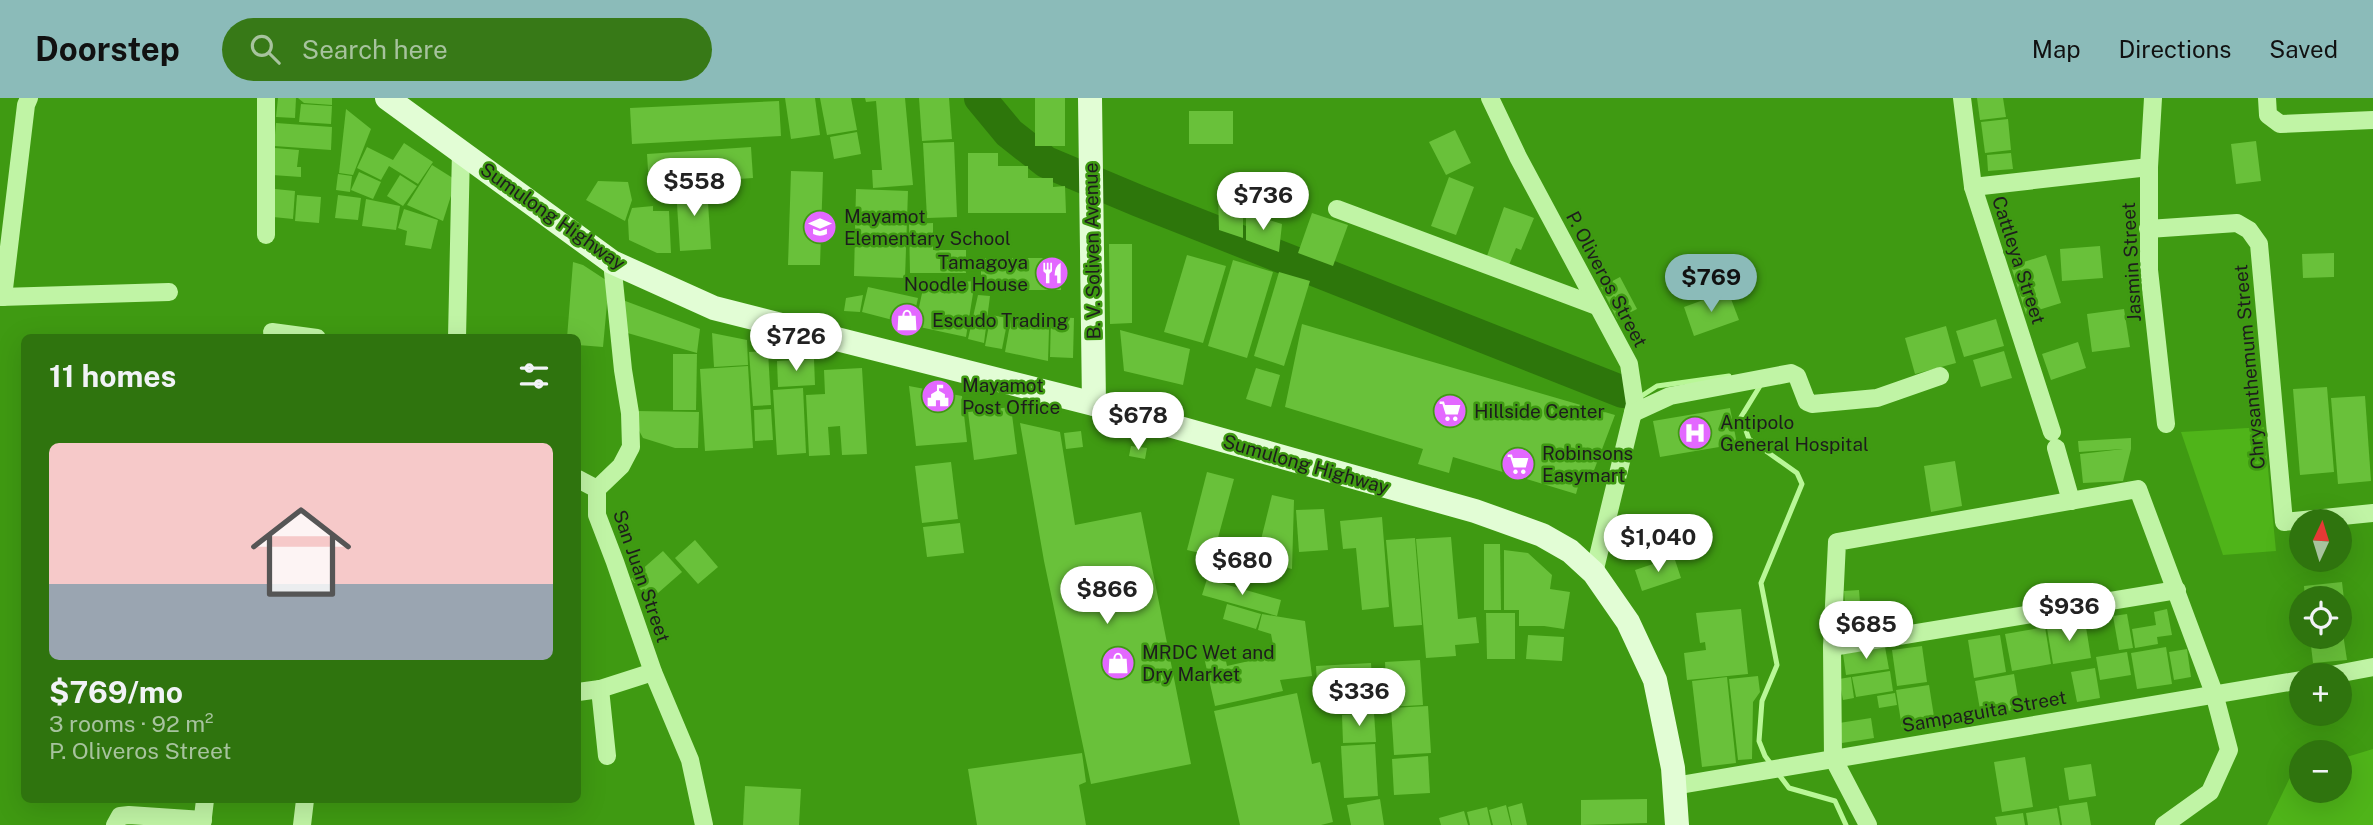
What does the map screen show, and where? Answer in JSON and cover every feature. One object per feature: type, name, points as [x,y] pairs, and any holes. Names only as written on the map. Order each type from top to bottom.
[{"type":"main road","name":"Sumulong Highway","points":[[387,98],[612,262],[714,308],[1094,404],[1475,511],[1542,535],[1570,551],[1594,573],[1628,622],[1655,680],[1672,768],[1677,825]]},
{"type":"main road","name":"B. V. Soliven Avenue","points":[[1090,98],[1094,404]]},
{"type":"street","points":[[29,98],[1,297],[169,292]]},
{"type":"street","points":[[266,98],[266,235]]},
{"type":"street","name":"P. Oliveros Street","points":[[1490,98],[1518,157],[1629,364],[1634,408],[1594,573]]},
{"type":"street","name":"Cattleya Street","points":[[1962,98],[1973,187],[2071,501]]},
{"type":"street","name":"Jasmin Street","points":[[2153,98],[2147,229],[2166,424]]},
{"type":"street","points":[[2266,98],[2268,115],[2280,124],[2373,120]]},
{"type":"street","points":[[457,334],[461,150]]},
{"type":"street","points":[[1973,187],[2149,167]]},
{"type":"street","points":[[1336,209],[1597,306]]},
{"type":"street","name":"Chrysanthemum Street","points":[[2147,229],[2237,223],[2249,230],[2259,244],[2284,522],[2373,513]]},
{"type":"street","name":"San Juan Street","points":[[612,262],[630,413],[631,447],[621,466],[597,489],[597,515],[653,673],[690,760],[704,825]]},
{"type":"street","points":[[272,332],[287,334]]},
{"type":"street","points":[[1634,408],[1670,396],[1791,373],[1797,376],[1807,402],[1812,404],[1877,398],[1940,376]]},
{"type":"street","points":[[581,481],[597,489]]},
{"type":"street","points":[[1868,825],[1833,758],[1832,647],[1837,542],[2138,489],[2214,693],[2230,750],[2210,792],[2164,825]]},
{"type":"street","points":[[1832,647],[2177,590]]},
{"type":"street","points":[[2352,671],[2373,667]]},
{"type":"street","points":[[581,692],[600,690],[653,673]]},
{"type":"street","name":"Sampaguita Street","points":[[1674,786],[2289,682]]},
{"type":"street","points":[[600,690],[607,756]]},
{"type":"street","points":[[115,825],[120,816],[129,815],[203,822],[205,803]]},
{"type":"street","points":[[302,825],[305,803]]},
{"type":"green space","points":[[2264,427],[2276,551],[2223,555],[2181,432]]},
{"type":"green space","points":[[2373,749],[2373,825],[2267,825],[2289,780],[2289,803],[2352,803],[2352,755]]},
{"type":"building","points":[[278,98],[296,98],[295,118],[276,117]]},
{"type":"building","points":[[298,98],[332,98],[332,105],[304,103]]},
{"type":"building","points":[[785,98],[815,98],[820,135],[791,139]]},
{"type":"building","points":[[820,98],[851,98],[857,130],[827,135]]},
{"type":"building","points":[[865,98],[905,98],[913,185],[873,188],[872,170],[882,170],[876,101],[866,102]]},
{"type":"building","points":[[919,98],[949,98],[952,139],[922,141]]},
{"type":"building","points":[[1035,98],[1065,98],[1065,146],[1035,146]]},
{"type":"building","points":[[1977,98],[2003,98],[2006,117],[1980,120]]},
{"type":"building","points":[[779,101],[781,136],[632,144],[630,108]]},
{"type":"building","points":[[301,104],[332,106],[331,124],[299,122]]},
{"type":"building","points":[[346,109],[371,129],[353,175],[339,173]]},
{"type":"building","points":[[1189,111],[1233,111],[1233,144],[1189,144]]},
{"type":"building","points":[[2008,119],[2011,150],[1985,153],[1981,122]]},
{"type":"building","points":[[276,123],[332,127],[331,150],[274,146]]},
{"type":"building","points":[[1455,130],[1471,163],[1446,175],[1429,142]]},
{"type":"building","points":[[857,132],[861,154],[834,159],[830,137]]},
{"type":"building","points":[[2256,141],[2261,181],[2236,184],[2231,144]]},
{"type":"building","points":[[954,142],[957,217],[927,218],[923,143]]},
{"type":"building","points":[[404,143],[433,162],[418,184],[389,166],[381,180],[357,168],[367,147],[393,160]]},
{"type":"building","points":[[751,147],[753,178],[649,185],[647,154]]},
{"type":"building","points":[[275,148],[299,150],[297,167],[301,167],[301,177],[272,175]]},
{"type":"building","points":[[968,153],[998,153],[998,166],[1028,166],[1028,178],[1053,178],[1053,187],[1065,186],[1066,213],[968,213]]},
{"type":"building","points":[[2011,153],[2013,169],[1988,171],[1987,155]]},
{"type":"building","points":[[432,165],[456,180],[443,221],[407,205]]},
{"type":"building","points":[[791,171],[823,172],[820,265],[788,265]]},
{"type":"building","points":[[359,172],[381,182],[373,199],[351,190]]},
{"type":"building","points":[[338,174],[352,176],[350,192],[336,190]]},
{"type":"building","points":[[400,175],[417,186],[403,206],[387,196]]},
{"type":"building","points":[[1449,177],[1474,187],[1456,235],[1431,226]]},
{"type":"building","points":[[598,181],[628,182],[632,200],[625,221],[586,200]]},
{"type":"building","points":[[707,186],[711,249],[680,251],[676,188]]},
{"type":"building","points":[[275,189],[295,191],[293,219],[273,217]]},
{"type":"building","points":[[856,189],[908,191],[905,278],[854,276]]},
{"type":"building","points":[[1218,192],[1243,192],[1243,238],[1219,230]]},
{"type":"building","points":[[297,195],[321,197],[319,223],[295,221]]},
{"type":"building","points":[[338,195],[361,198],[358,220],[335,218]]},
{"type":"building","points":[[366,199],[400,206],[396,230],[362,226]]},
{"type":"building","points":[[653,206],[653,211],[669,211],[671,253],[657,253],[629,240],[628,220],[632,208]]},
{"type":"building","points":[[1504,207],[1534,218],[1521,250],[1516,248],[1509,265],[1487,256]]},
{"type":"building","points":[[404,209],[438,220],[431,249],[405,245],[407,231],[398,228]]},
{"type":"building","points":[[1246,213],[1282,224],[1279,252],[1246,240]]},
{"type":"building","points":[[1312,213],[1348,225],[1333,266],[1298,253]]},
{"type":"building","points":[[933,223],[933,250],[966,250],[966,273],[910,273],[909,224]]},
{"type":"building","points":[[1109,244],[1132,244],[1132,323],[1110,324]]},
{"type":"building","points":[[2100,246],[2103,278],[2062,281],[2060,249]]},
{"type":"building","points":[[2334,253],[2334,277],[2303,278],[2302,254]]},
{"type":"building","points":[[1187,255],[1226,266],[1203,343],[1164,332]]},
{"type":"building","points":[[2046,255],[2061,303],[2026,314],[2011,266]]},
{"type":"building","points":[[981,258],[1061,258],[1061,290],[981,290]]},
{"type":"building","points":[[1233,260],[1273,272],[1247,358],[1208,346]]},
{"type":"building","points":[[573,262],[583,265],[609,282],[603,347],[581,345],[581,334],[567,334]]},
{"type":"building","points":[[1279,272],[1310,281],[1284,366],[1254,356]]},
{"type":"building","points":[[1620,277],[1637,309],[1617,319],[1601,287]]},
{"type":"building","points":[[975,281],[966,337],[915,326],[924,284]]},
{"type":"building","points":[[868,287],[918,298],[912,325],[862,312]]},
{"type":"building","points":[[1728,291],[1739,320],[1694,336],[1684,307]]},
{"type":"building","points":[[863,295],[860,312],[844,311],[846,298]]},
{"type":"building","points":[[978,295],[990,296],[984,343],[968,339]]},
{"type":"building","points":[[620,299],[700,329],[697,353],[624,332]]},
{"type":"building","points":[[2124,309],[2130,347],[2092,352],[2087,314]]},
{"type":"building","points":[[991,315],[1008,318],[1002,349],[985,346]]},
{"type":"building","points":[[1051,317],[1074,318],[1073,358],[1050,357]]},
{"type":"building","points":[[1011,319],[1049,329],[1048,361],[1005,352]]},
{"type":"building","points":[[1996,319],[2004,346],[1964,357],[1956,331]]},
{"type":"building","name":"Hillside Center","points":[[1302,324],[1615,415],[1593,473],[1582,472],[1576,494],[1453,457],[1449,473],[1418,464],[1423,449],[1285,407]]},
{"type":"building","points":[[1946,326],[1956,363],[1915,374],[1905,338]]},
{"type":"building","points":[[1120,330],[1190,349],[1183,385],[1124,371]]},
{"type":"building","points":[[712,333],[747,340],[748,365],[714,367]]},
{"type":"building","points":[[2078,342],[2086,368],[2051,380],[2042,354]]},
{"type":"building","points":[[768,351],[771,405],[753,406],[749,352]]},
{"type":"building","points":[[2004,351],[2012,378],[1981,387],[1973,360]]},
{"type":"building","points":[[673,354],[697,354],[696,410],[673,410]]},
{"type":"building","points":[[814,359],[815,385],[778,387],[777,361]]},
{"type":"building","points":[[748,366],[753,448],[705,451],[700,369]]},
{"type":"building","points":[[862,368],[867,454],[842,455],[840,426],[828,427],[830,455],[809,456],[806,395],[825,394],[824,370]]},
{"type":"building","points":[[1256,368],[1280,375],[1271,407],[1246,399]]},
{"type":"building","points":[[909,386],[962,396],[967,442],[916,446]]},
{"type":"building","points":[[2327,387],[2334,472],[2300,475],[2293,389]]},
{"type":"building","points":[[803,388],[806,453],[777,455],[773,390]]},
{"type":"building","points":[[2365,396],[2371,481],[2338,484],[2331,398]]},
{"type":"building","points":[[1011,407],[1017,454],[974,460],[968,412]]},
{"type":"building","name":"Antipolo General Hospital","points":[[1730,408],[1737,444],[1660,457],[1653,421]]},
{"type":"building","points":[[771,409],[773,440],[755,441],[754,410]]},
{"type":"building","points":[[636,411],[699,412],[698,448],[675,448],[643,438],[636,425]]},
{"type":"building","name":"MRDC Wet and Dry Market","points":[[1020,423],[1060,432],[1075,525],[1141,512],[1191,764],[1091,784],[1044,561]]},
{"type":"building","points":[[1081,431],[1083,447],[1066,449],[1064,433]]},
{"type":"building","points":[[2131,438],[2123,481],[2083,483],[2080,454],[2123,449],[2079,452],[2078,441]]},
{"type":"building","points":[[1131,446],[1147,448],[1145,459],[1129,456]]},
{"type":"building","points":[[1955,461],[1962,506],[1931,512],[1924,466]]},
{"type":"building","points":[[951,462],[958,519],[922,523],[915,466]]},
{"type":"building","points":[[1207,472],[1234,479],[1213,556],[1187,550]]},
{"type":"building","points":[[1272,495],[1294,500],[1292,569],[1256,560]]},
{"type":"building","points":[[1324,509],[1328,550],[1299,552],[1296,510]]},
{"type":"building","points":[[1382,517],[1389,607],[1362,610],[1356,548],[1343,549],[1340,521]]},
{"type":"building","points":[[960,523],[964,553],[927,557],[923,527]]},
{"type":"building","points":[[1451,537],[1458,619],[1476,617],[1479,643],[1455,645],[1456,656],[1426,658],[1416,539]]},
{"type":"building","points":[[1415,538],[1422,625],[1394,627],[1386,540]]},
{"type":"building","points":[[695,540],[718,567],[698,584],[675,558]]},
{"type":"building","points":[[1484,544],[1500,544],[1501,610],[1484,610]]},
{"type":"building","points":[[1504,550],[1528,553],[1552,575],[1550,589],[1570,592],[1564,629],[1519,626],[1519,610],[1504,610]]},
{"type":"building","points":[[663,551],[682,572],[650,600],[631,579]]},
{"type":"building","points":[[1674,557],[1681,578],[1642,591],[1635,570]]},
{"type":"building","points":[[1207,579],[1281,600],[1277,616],[1202,595]]},
{"type":"building","points":[[2342,582],[2342,586],[2304,586]]},
{"type":"building","points":[[1859,590],[1861,616],[1846,617],[1844,591]]},
{"type":"building","points":[[1227,604],[1261,614],[1256,629],[1223,619]]},
{"type":"building","points":[[1741,609],[1748,674],[1687,680],[1684,653],[1706,650],[1705,642],[1700,643],[1696,613]]},
{"type":"building","points":[[2167,609],[2172,635],[2157,637],[2158,644],[2135,648],[2132,629],[2156,625],[2154,612]]},
{"type":"building","points":[[1486,613],[1515,613],[1515,659],[1487,659]]},
{"type":"building","points":[[1262,614],[1305,621],[1312,676],[1280,680],[1283,691],[1215,706],[1204,657],[1224,652],[1227,666],[1275,655],[1271,634],[1258,630]]},
{"type":"building","points":[[2127,614],[2133,648],[2119,650],[2113,616]]},
{"type":"building","points":[[2085,621],[2091,658],[2053,664],[2047,628]]},
{"type":"building","points":[[2045,627],[2051,664],[2012,671],[2005,634]]},
{"type":"building","points":[[1528,635],[1564,637],[1562,661],[1526,659]]},
{"type":"building","points":[[2000,635],[2006,672],[1974,678],[1968,640]]},
{"type":"building","points":[[1922,646],[1927,682],[1897,686],[1892,650]]},
{"type":"building","points":[[1885,647],[1889,669],[1846,675],[1843,654]]},
{"type":"building","points":[[2166,647],[2172,684],[2137,689],[2131,653]]},
{"type":"building","points":[[2187,649],[2191,677],[2174,680],[2169,652]]},
{"type":"building","points":[[2311,649],[2345,649],[2347,660],[2313,663]]},
{"type":"building","points":[[2127,652],[2131,675],[2100,680],[2096,657]]},
{"type":"building","points":[[1420,660],[1423,705],[1387,707],[1385,662]]},
{"type":"building","points":[[1371,663],[1373,696],[1318,699],[1316,666]]},
{"type":"building","points":[[2095,668],[2100,698],[2077,702],[2071,672]]},
{"type":"building","points":[[1890,671],[1893,691],[1856,697],[1852,677]]},
{"type":"building","points":[[2014,674],[2020,709],[1981,715],[1975,681]]},
{"type":"building","points":[[1758,676],[1760,692],[1753,702],[1752,759],[1738,760],[1729,679]]},
{"type":"building","points":[[1727,677],[1736,763],[1702,767],[1692,681]]},
{"type":"building","points":[[1851,677],[1854,698],[1843,700],[1839,679]]},
{"type":"building","points":[[1929,685],[1935,723],[1902,728],[1896,690]]},
{"type":"building","points":[[1297,693],[1312,764],[1320,762],[1333,822],[1321,825],[1240,825],[1214,711]]},
{"type":"building","points":[[1895,693],[1897,705],[1879,708],[1877,696]]},
{"type":"building","points":[[1428,706],[1431,753],[1394,755],[1391,708]]},
{"type":"building","points":[[1374,713],[1376,742],[1343,743],[1342,715]]},
{"type":"building","points":[[1871,718],[1874,738],[1842,743],[1839,723]]},
{"type":"building","points":[[1375,744],[1378,796],[1344,798],[1341,746]]},
{"type":"building","points":[[1082,753],[1086,782],[1079,785],[1086,825],[977,825],[968,769]]},
{"type":"building","points":[[1428,756],[1430,793],[1394,795],[1392,759]]},
{"type":"building","points":[[2025,757],[2033,807],[2002,812],[1994,762]]},
{"type":"building","points":[[2091,764],[2096,796],[2069,800],[2064,768]]},
{"type":"building","points":[[745,786],[801,789],[799,825],[743,825]]},
{"type":"building","points":[[1380,799],[1384,825],[1351,825],[1347,805]]},
{"type":"building","points":[[1647,799],[1647,823],[1581,825],[1581,800]]},
{"type":"building","points":[[2087,802],[2091,825],[2062,825],[2059,806]]},
{"type":"building","points":[[1522,803],[1527,825],[1512,825],[1508,807]]},
{"type":"building","points":[[1506,805],[1511,825],[1493,825],[1489,810]]},
{"type":"building","points":[[1487,807],[1491,825],[1470,825],[1467,812]]},
{"type":"building","points":[[2057,808],[2060,825],[2028,825],[2026,813]]},
{"type":"building","points":[[1464,811],[1468,825],[1441,825],[1439,818]]},
{"type":"building","points":[[2023,813],[2025,825],[1997,825],[1995,817]]},
{"type":"waterway","points":[[980,98],[1009,133],[1046,162],[1623,392]]},
{"type":"waterway","points":[[1640,397],[1657,386],[1729,376]]},
{"type":"waterway","points":[[1760,386],[1741,417],[1749,439],[1797,473],[1802,484],[1761,583],[1777,665],[1762,701],[1759,741],[1765,756],[1789,788],[1835,801],[1846,825]]},
{"type":"place","name":"Mayamot Elementary School","points":[[820,227]]},
{"type":"place","name":"Tamagoya Noodle House","points":[[1052,273]]},
{"type":"place","name":"Escudo Trading","points":[[907,320]]},
{"type":"place","name":"Mayamot Post Office","points":[[938,396]]},
{"type":"place","name":"Hillside Center","points":[[1450,411]]},
{"type":"place","name":"Antipolo General Hospital","points":[[1695,433]]},
{"type":"place","name":"Robinsons Easymart","points":[[1518,464]]},
{"type":"place","name":"MRDC Wet and Dry Market","points":[[1118,663]]}]
